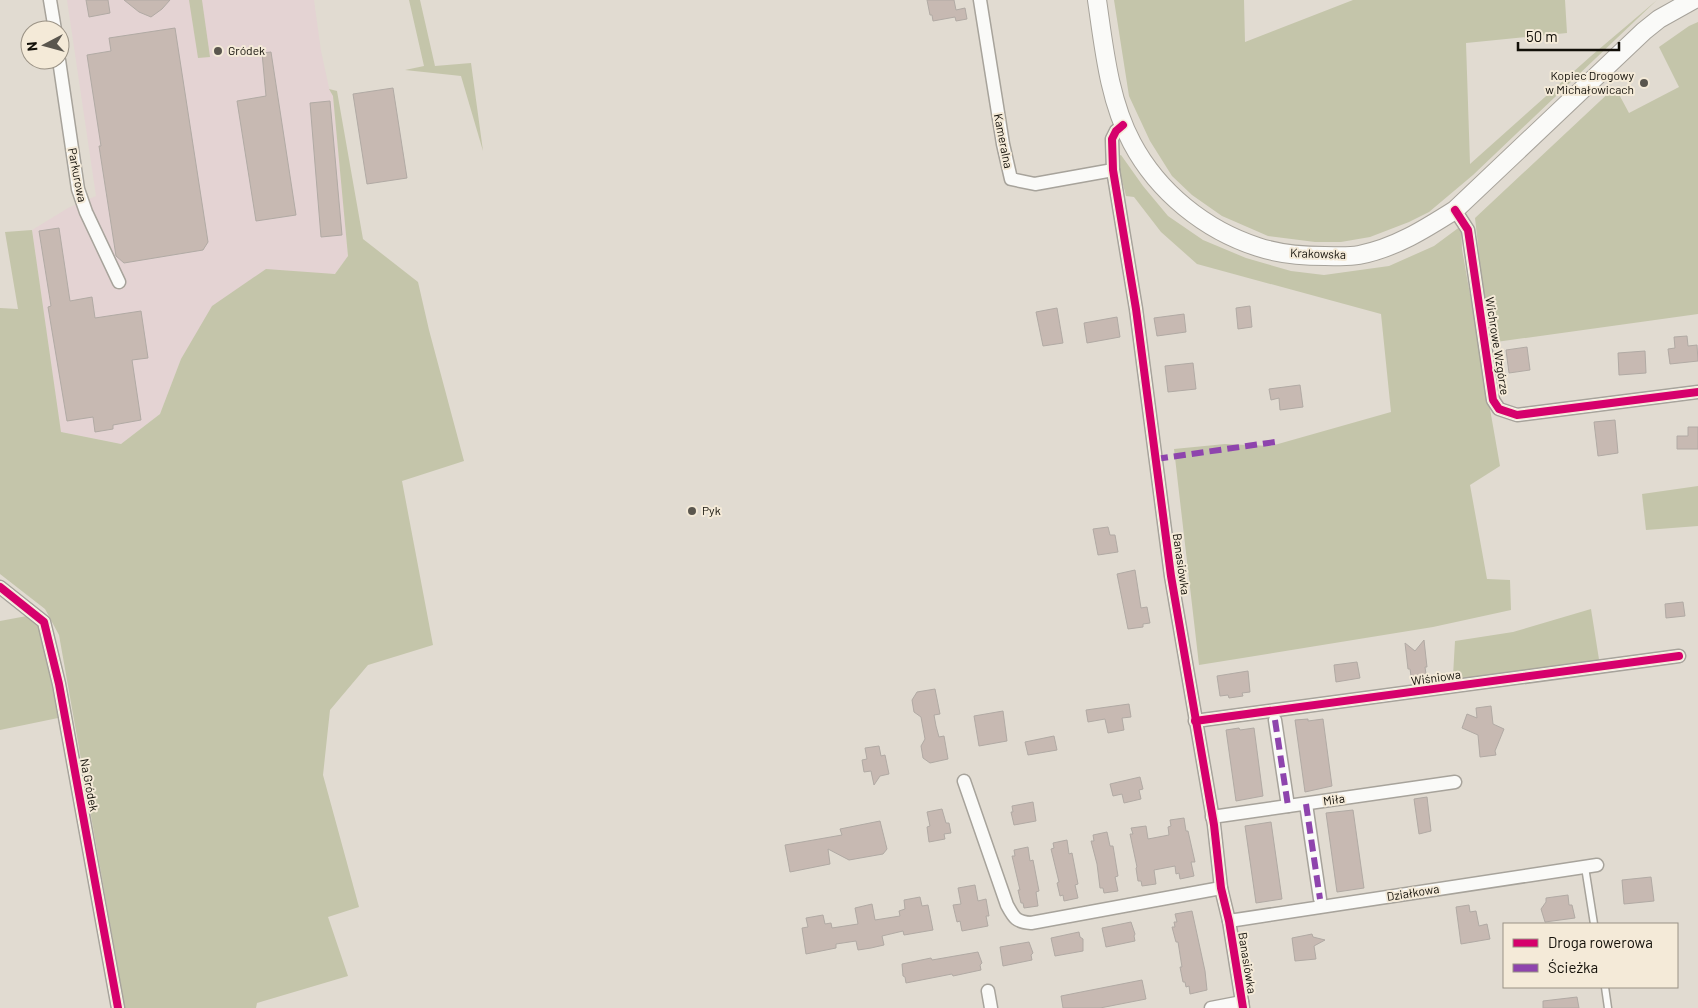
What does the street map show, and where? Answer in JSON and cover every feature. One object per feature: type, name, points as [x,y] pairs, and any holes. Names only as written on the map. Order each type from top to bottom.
[{"type":"main road","name":"Krakowska","points":[[1097,0],[1112,90],[1123,125],[1132,144],[1153,175],[1181,205],[1204,222],[1231,236],[1258,248],[1287,254],[1314,256],[1360,254],[1405,240],[1455,210],[1644,30],[1658,19],[1693,0]]},
{"type":"street","points":[[50,0],[53,20]]},
{"type":"street","name":"Kameralna","points":[[980,0],[1003,144],[1011,178],[1035,184],[1113,170]]},
{"type":"street","name":"Parkurowa","points":[[60,70],[78,189],[86,212],[119,282]]},
{"type":"street","name":"Banasiówka","points":[[1123,125],[1116,131],[1112,139],[1113,170],[1137,318],[1171,576],[1212,817],[1221,888],[1229,921],[1242,1005]]},
{"type":"street","name":"Wichrowe Wzgórze","points":[[1455,210],[1468,230],[1493,400],[1499,409],[1517,415],[1698,392]]},
{"type":"street","name":"Na Gródek","points":[[0,587],[44,622],[59,684],[114,976],[118,1008]]},
{"type":"street","name":"Wiśniowa","points":[[1195,721],[1679,656]]},
{"type":"street","points":[[1275,720],[1288,806]]},
{"type":"street","points":[[964,781],[1007,905],[1014,918],[1022,922],[1031,923],[1221,888]]},
{"type":"street","name":"Miła","points":[[1212,817],[1455,782]]},
{"type":"street","points":[[1306,804],[1320,899]]},
{"type":"street","name":"Działkowa","points":[[1229,921],[1591,866]]},
{"type":"street","points":[[988,991],[991,1008]]},
{"type":"street","points":[[1211,1008],[1242,1005]]},
{"type":"lane","points":[[1591,866],[1594,923]]},
{"type":"lane","points":[[1605,988],[1608,1008]]},
{"type":"shaded area","points":[[67,0],[314,0],[321,51],[329,88],[333,96],[348,256],[335,274],[304,273],[181,359],[160,414],[121,444],[61,432],[32,230],[68,208],[96,196]]},
{"type":"green space","points":[[189,0],[202,0],[210,57],[198,58]]},
{"type":"green space","points":[[409,0],[420,0],[435,66],[471,63],[483,151],[461,76],[405,70],[424,66]]},
{"type":"green space","points":[[1114,0],[1244,0],[1245,42],[1353,0],[1565,0],[1567,33],[1466,43],[1470,164],[1657,0],[1473,175],[1429,212],[1370,237],[1341,242],[1315,242],[1268,236],[1222,216],[1192,195],[1172,176],[1150,141],[1129,96]]},
{"type":"green space","points":[[1698,22],[1698,314],[1489,343],[1475,218],[1615,87],[1629,113],[1679,87],[1659,47]]},
{"type":"green space","points":[[329,89],[337,91],[363,239],[418,282],[464,461],[402,481],[433,645],[368,665],[330,710],[323,775],[359,907],[328,917],[348,976],[257,1003],[256,1008],[125,1008],[59,635],[45,609],[0,574],[0,308],[18,309],[5,232],[32,230],[61,432],[121,444],[160,414],[181,359],[212,306],[266,269],[335,274],[348,256],[333,96]]},
{"type":"green space","points":[[1121,155],[1168,216],[1203,240],[1246,258],[1291,271],[1324,275],[1389,266],[1434,246],[1461,226],[1462,249],[1500,466],[1470,485],[1487,579],[1510,580],[1511,610],[1433,627],[1199,665],[1174,449],[1225,444],[1271,446],[1391,412],[1381,314],[1197,264],[1161,232],[1134,197],[1126,196],[1116,157]]},
{"type":"green space","points":[[1698,486],[1698,526],[1646,530],[1642,494]]},
{"type":"green space","points":[[1591,609],[1601,672],[1452,693],[1455,641],[1513,632]]},
{"type":"green space","points":[[32,615],[43,635],[58,718],[0,730],[0,621]]},
{"type":"building","points":[[86,0],[108,0],[110,13],[89,17]]},
{"type":"building","points":[[124,0],[170,0],[151,17],[139,12]]},
{"type":"building","points":[[927,0],[954,0],[956,10],[965,8],[967,19],[956,21],[955,17],[933,21]]},
{"type":"building","points":[[175,28],[208,242],[203,250],[124,263],[116,256],[87,55],[111,51],[109,38]]},
{"type":"building","points":[[271,52],[296,215],[256,221],[237,101],[266,96],[262,53]]},
{"type":"building","points":[[393,88],[407,178],[367,184],[353,94]]},
{"type":"building","points":[[330,101],[342,235],[321,237],[310,103]]},
{"type":"building","points":[[59,228],[70,301],[92,297],[95,318],[141,311],[148,358],[132,360],[141,420],[113,425],[113,429],[95,432],[93,417],[67,421],[48,307],[51,306],[39,231]]},
{"type":"building","points":[[1250,306],[1252,327],[1238,329],[1236,308]]},
{"type":"building","points":[[1057,308],[1063,343],[1043,346],[1036,312]]},
{"type":"building","points":[[1184,314],[1186,332],[1157,336],[1154,318]]},
{"type":"building","points":[[1117,317],[1120,337],[1087,343],[1084,323]]},
{"type":"building","points":[[1687,336],[1688,346],[1697,345],[1698,361],[1670,364],[1668,349],[1675,348],[1674,337]]},
{"type":"building","points":[[1527,347],[1530,370],[1509,373],[1506,350]]},
{"type":"building","points":[[1645,351],[1646,373],[1619,375],[1618,353]]},
{"type":"building","points":[[1193,363],[1196,389],[1168,392],[1165,366]]},
{"type":"building","points":[[1300,385],[1303,407],[1280,410],[1279,398],[1271,400],[1269,389]]},
{"type":"building","points":[[1615,420],[1618,453],[1598,456],[1594,422]]},
{"type":"building","points":[[1688,427],[1698,427],[1698,449],[1677,449],[1677,436],[1688,436]]},
{"type":"building","points":[[1108,527],[1110,535],[1115,535],[1118,552],[1098,555],[1093,529]]},
{"type":"building","points":[[1135,570],[1141,608],[1147,607],[1150,623],[1143,624],[1143,627],[1128,629],[1117,574]]},
{"type":"building","points":[[1683,602],[1685,616],[1666,618],[1665,604]]},
{"type":"building","points":[[1424,640],[1426,674],[1411,676],[1410,669],[1408,669],[1405,643],[1415,651]]},
{"type":"building","points":[[1357,662],[1360,678],[1336,682],[1334,665]]},
{"type":"building","points":[[1248,671],[1250,692],[1242,693],[1243,696],[1229,698],[1228,695],[1220,696],[1217,676]]},
{"type":"building","points":[[935,689],[940,714],[934,715],[936,726],[939,737],[944,736],[948,759],[930,763],[923,758],[921,746],[925,739],[921,717],[914,712],[912,700],[917,692]]},
{"type":"building","points":[[1129,704],[1131,717],[1122,718],[1124,730],[1108,733],[1105,719],[1088,722],[1086,710]]},
{"type":"building","points":[[1491,706],[1493,724],[1504,729],[1495,751],[1496,755],[1480,757],[1478,735],[1462,728],[1467,714],[1477,718],[1476,708]]},
{"type":"building","points":[[1003,711],[1007,741],[979,746],[974,716]]},
{"type":"building","points":[[1308,719],[1308,721],[1323,719],[1332,786],[1305,792],[1295,720]]},
{"type":"building","points":[[1239,728],[1240,730],[1254,728],[1263,796],[1236,801],[1226,730]]},
{"type":"building","points":[[1054,736],[1057,750],[1028,755],[1025,742]]},
{"type":"building","points":[[879,746],[881,756],[885,755],[889,774],[880,776],[874,785],[871,771],[864,772],[862,760],[867,759],[865,748]]},
{"type":"building","points":[[1140,777],[1143,789],[1139,790],[1141,799],[1124,803],[1122,794],[1113,796],[1110,784]]},
{"type":"building","points":[[1427,797],[1431,831],[1419,834],[1414,799]]},
{"type":"building","points":[[1033,802],[1036,821],[1014,825],[1011,812],[1013,812],[1012,806]]},
{"type":"building","points":[[942,809],[946,823],[949,823],[951,833],[944,834],[945,839],[929,842],[927,827],[930,826],[927,812]]},
{"type":"building","points":[[1353,810],[1364,888],[1337,892],[1326,813]]},
{"type":"building","points":[[1184,818],[1195,862],[1191,862],[1194,876],[1180,879],[1179,873],[1176,874],[1175,866],[1154,870],[1156,884],[1142,886],[1141,881],[1138,881],[1130,834],[1133,834],[1131,828],[1146,826],[1148,839],[1169,835],[1168,827],[1171,826],[1170,820]]},
{"type":"building","points":[[880,821],[887,849],[883,854],[849,860],[828,849],[830,864],[790,872],[785,845],[842,835],[840,829]]},
{"type":"building","points":[[1271,822],[1282,899],[1256,903],[1245,826]]},
{"type":"building","points":[[1107,832],[1110,846],[1113,846],[1118,876],[1115,877],[1118,891],[1104,893],[1103,888],[1100,888],[1097,864],[1091,841],[1094,841],[1093,835]]},
{"type":"building","points":[[1067,840],[1069,854],[1072,853],[1078,884],[1075,885],[1078,898],[1064,901],[1063,895],[1060,896],[1057,883],[1059,882],[1051,849],[1054,848],[1053,843]]},
{"type":"building","points":[[1028,847],[1030,861],[1033,860],[1039,891],[1036,892],[1038,906],[1024,908],[1018,890],[1020,890],[1012,856],[1015,856],[1014,850]]},
{"type":"building","points":[[1651,877],[1654,901],[1624,904],[1622,880]]},
{"type":"building","points":[[975,885],[978,901],[986,899],[989,916],[986,916],[988,926],[962,931],[960,921],[957,922],[953,905],[961,904],[958,888]]},
{"type":"building","points":[[1568,895],[1569,905],[1572,905],[1575,918],[1545,922],[1541,909],[1546,902],[1546,898]]},
{"type":"building","points":[[920,897],[922,906],[928,905],[933,930],[904,935],[903,931],[882,936],[884,945],[871,948],[858,950],[856,941],[836,944],[836,948],[806,954],[802,928],[808,927],[806,918],[823,915],[825,924],[831,923],[832,928],[858,924],[855,908],[872,904],[875,920],[900,916],[899,911],[905,909],[904,900]]},
{"type":"building","points":[[1469,905],[1470,912],[1476,911],[1479,926],[1487,924],[1490,939],[1461,944],[1456,907]]},
{"type":"building","points":[[1192,911],[1205,971],[1207,990],[1190,994],[1189,986],[1186,987],[1185,982],[1183,982],[1178,942],[1176,942],[1172,927],[1175,927],[1174,922],[1177,922],[1175,914]]},
{"type":"building","points":[[1131,922],[1135,941],[1106,947],[1102,928]]},
{"type":"building","points":[[1079,932],[1080,937],[1083,939],[1083,951],[1055,956],[1051,938]]},
{"type":"building","points":[[1312,934],[1313,937],[1325,940],[1314,946],[1316,959],[1295,961],[1292,938]]},
{"type":"building","points":[[1029,942],[1033,953],[1031,955],[1032,960],[1003,966],[1000,947]]},
{"type":"building","points":[[978,952],[982,963],[980,965],[981,970],[906,983],[903,976],[902,964]]},
{"type":"building","points":[[1142,980],[1146,999],[1100,1008],[1063,1008],[1061,996]]},
{"type":"building","points":[[1577,997],[1579,1008],[1543,1008],[1543,1001]]},
{"type":"marked path","points":[[1156,459],[1275,442]]},
{"type":"marked path","points":[[1275,720],[1288,806]]},
{"type":"marked path","points":[[1306,804],[1320,899]]},
{"type":"cycle path","points":[[1123,125],[1116,131],[1112,139],[1113,170],[1136,309],[1171,576],[1214,825],[1221,888],[1229,921],[1243,1008]]},
{"type":"cycle path","points":[[1455,210],[1468,230],[1493,400],[1499,409],[1517,415],[1698,392]]},
{"type":"cycle path","points":[[0,587],[44,622],[59,684],[118,1008]]},
{"type":"cycle path","points":[[1195,721],[1679,656]]},
{"type":"place","name":"Gródek","points":[[218,51]]},
{"type":"place","name":"Kopiec Drogowy w Michałowicach","points":[[1644,83]]},
{"type":"place","name":"Pyk","points":[[692,511]]}]
